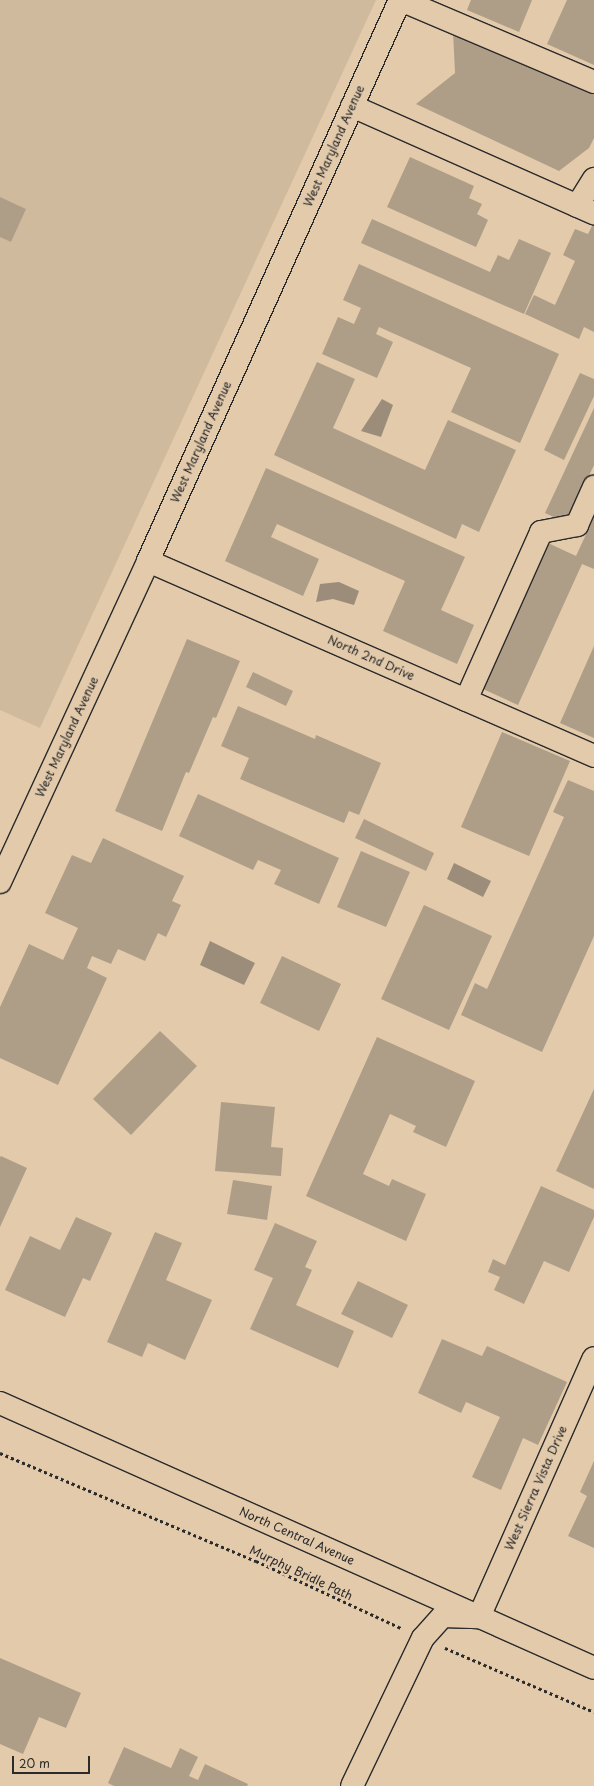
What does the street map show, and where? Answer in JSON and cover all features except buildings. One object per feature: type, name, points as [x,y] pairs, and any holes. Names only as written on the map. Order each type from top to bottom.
[{"type":"street","points":[[400,0],[594,82]]},
{"type":"street","name":"West Maryland Avenue","points":[[0,882],[148,561],[400,0]]},
{"type":"street","points":[[352,106],[586,210],[594,179]]},
{"type":"street","points":[[466,700],[541,532],[577,525],[594,487]]},
{"type":"street","name":"North 2nd Drive","points":[[148,561],[594,756]]},
{"type":"street","name":"West Sierra Vista Drive","points":[[479,1617],[594,1358]]},
{"type":"street","name":"North Central Avenue","points":[[0,1403],[594,1668]]},
{"type":"street","points":[[352,1786],[423,1638],[443,1616],[479,1617]]},
{"type":"path","name":"Murphy Bridle Path","points":[[0,1453],[256,1561],[423,1638],[594,1712]]},
{"type":"shaded area","points":[[0,0],[376,0],[40,728],[0,710]]},
{"type":"shaded area","points":[[382,399],[393,405],[381,437],[361,431]]},
{"type":"shaded area","points":[[339,582],[359,591],[354,605],[333,599],[316,602],[320,584]]},
{"type":"shaded area","points":[[454,863],[491,881],[483,897],[447,879]]},
{"type":"shaded area","points":[[210,941],[255,963],[244,985],[200,965]]}]
